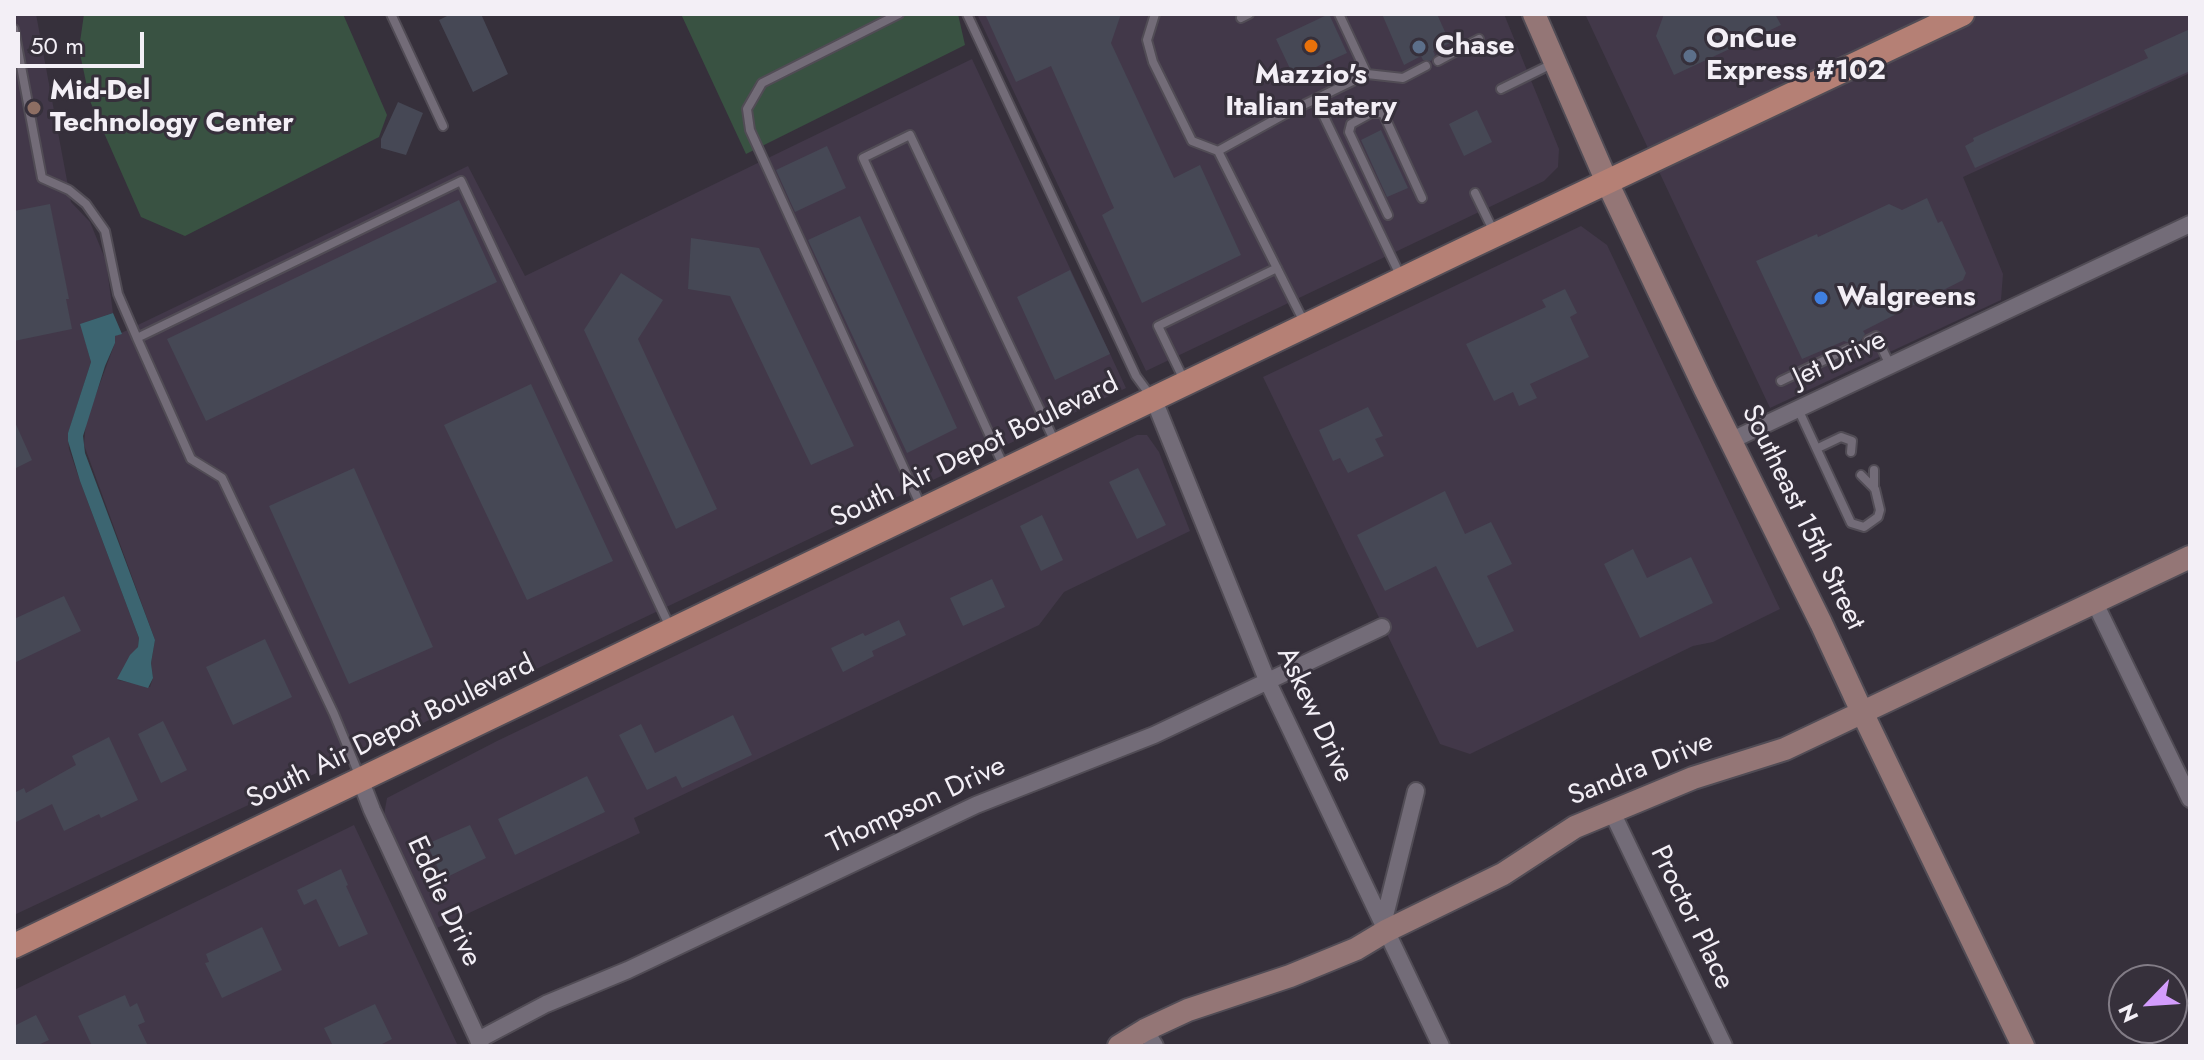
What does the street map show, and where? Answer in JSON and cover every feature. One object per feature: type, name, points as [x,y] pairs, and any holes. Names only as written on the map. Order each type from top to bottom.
[{"type":"main road","name":"South Air Depot Boulevard","points":[[14,946],[1402,279],[1962,14]]},
{"type":"street","name":"Southeast 15th Street","points":[[1534,14],[1607,182],[2023,1046]]},
{"type":"street","name":"Jet Drive","points":[[1730,441],[2190,224]]},
{"type":"street","name":"Askew Drive","points":[[1154,400],[1267,680],[1441,1046]]},
{"type":"street","name":"Sandra Drive","points":[[1119,1046],[1150,1038],[1188,1010],[1290,976],[1356,949],[1385,928],[1503,874],[1575,827],[1693,778],[1785,749],[2190,557]]},
{"type":"street","points":[[2094,601],[2190,799]]},
{"type":"street","name":"Thompson Drive","points":[[479,1043],[546,1004],[640,964],[976,805],[1154,735],[1382,627]]},
{"type":"street","name":"Eddie Drive","points":[[360,779],[479,1043]]},
{"type":"street","points":[[1385,928],[1416,791]]},
{"type":"street","name":"Proctor Place","points":[[1612,812],[1724,1046]]},
{"type":"lane","points":[[391,14],[443,126]]},
{"type":"lane","points":[[899,14],[762,83],[747,109],[750,130],[923,511]]},
{"type":"lane","points":[[967,14],[1136,376],[1154,400]]},
{"type":"lane","points":[[1155,14],[1147,40],[1153,62],[1192,141],[1218,151],[1306,326]]},
{"type":"lane","points":[[1339,14],[1367,74]]},
{"type":"lane","points":[[14,29],[42,178],[69,190],[86,204],[105,231],[118,294],[191,459],[222,478],[334,714],[360,779]]},
{"type":"lane","points":[[1438,61],[1479,39]]},
{"type":"lane","points":[[1501,89],[1555,63]]},
{"type":"lane","points":[[1218,151],[1367,74],[1403,78],[1426,66]]},
{"type":"lane","points":[[1316,100],[1402,279]]},
{"type":"lane","points":[[1388,215],[1349,132],[1351,124],[1371,113],[1383,113],[1422,198]]},
{"type":"lane","points":[[1006,471],[863,158],[910,135],[1057,446]]},
{"type":"lane","points":[[137,338],[461,181],[672,631]]},
{"type":"lane","points":[[1475,193],[1495,235]]},
{"type":"lane","points":[[1186,384],[1158,326],[1277,268]]},
{"type":"lane","points":[[1868,340],[1876,336],[1890,365]]},
{"type":"lane","points":[[1781,381],[1848,349]]},
{"type":"lane","points":[[1798,409],[1851,523],[1864,527],[1878,517],[1880,510],[1874,470]]},
{"type":"lane","points":[[1818,448],[1841,437],[1863,447]]},
{"type":"lane","points":[[1851,452],[1852,441]]},
{"type":"lane","points":[[1861,475],[1875,489]]},
{"type":"shaded area","points":[[14,14],[36,14],[71,202],[90,222],[106,261],[113,313],[81,324],[91,362],[68,434],[69,449],[80,481],[139,638],[138,647],[118,680],[150,687],[155,640],[84,445],[86,421],[115,336],[468,166],[525,276],[972,59],[1126,388],[381,743],[329,756],[323,770],[14,915]]},
{"type":"shaded area","points":[[977,14],[1504,14],[1559,149],[1558,167],[1544,181],[1146,371]]},
{"type":"shaded area","points":[[1585,14],[2190,14],[2190,73],[1963,177],[2003,274],[2001,300],[1770,408]]},
{"type":"shaded area","points":[[1581,226],[1607,245],[1780,609],[1713,642],[1693,646],[1470,754],[1440,744],[1263,377]]},
{"type":"shaded area","points":[[1137,435],[1147,435],[1159,452],[1190,531],[1064,592],[1039,625],[634,818],[640,833],[437,928],[384,815],[387,798],[497,741]]},
{"type":"shaded area","points":[[354,825],[458,1046],[14,1046],[14,990]]},
{"type":"green space","points":[[84,14],[343,14],[387,115],[379,137],[185,236],[141,217],[90,101],[79,49]]},
{"type":"green space","points":[[681,14],[958,14],[965,45],[746,154]]},
{"type":"water","points":[[113,313],[122,334],[115,336],[83,436],[85,453],[155,640],[151,663],[153,678],[148,688],[117,679],[138,647],[139,638],[68,441],[91,362],[80,324]]},
{"type":"building","points":[[451,14],[481,14],[508,74],[473,92],[439,20]]},
{"type":"building","points":[[985,14],[1121,14],[1111,43],[1174,178],[1200,165],[1241,255],[1142,303],[1102,215],[1114,208],[1051,66],[1016,82]]},
{"type":"building","name":"Mazzio's Italian Eatery","points":[[1329,14],[1347,53],[1294,77],[1276,39]]},
{"type":"building","name":"Chase","points":[[1382,14],[1437,14],[1450,43],[1433,51],[1435,55],[1431,61],[1423,60],[1421,56],[1404,65]]},
{"type":"building","name":"OnCue Express #102","points":[[1664,14],[1775,14],[1781,25],[1674,75],[1656,36]]},
{"type":"building","points":[[2190,29],[2190,71],[1975,168],[1965,146],[1974,141],[1973,138],[2148,58],[2144,50]]},
{"type":"building","points":[[398,102],[423,113],[406,155],[381,148],[381,139]]},
{"type":"building","points":[[1477,110],[1492,142],[1464,156],[1449,124]]},
{"type":"building","points":[[1381,130],[1408,188],[1387,197],[1361,140]]},
{"type":"building","points":[[827,146],[846,188],[795,212],[776,170]]},
{"type":"building","points":[[1927,198],[1938,223],[1942,221],[1966,273],[1963,280],[1863,331],[1865,334],[1861,340],[1864,346],[1855,350],[1853,344],[1844,341],[1802,359],[1756,261],[1889,204],[1902,210]]},
{"type":"building","points":[[459,200],[497,282],[206,421],[167,339]]},
{"type":"building","points":[[50,204],[72,329],[14,341],[14,211]]},
{"type":"building","points":[[860,216],[957,428],[907,453],[808,240]]},
{"type":"building","points":[[691,238],[759,248],[854,446],[811,465],[730,296],[688,289]]},
{"type":"building","points":[[1070,270],[1110,354],[1055,380],[1017,297]]},
{"type":"building","points":[[621,273],[663,300],[638,339],[717,509],[676,529],[584,330]]},
{"type":"building","points":[[1565,289],[1577,313],[1570,317],[1589,357],[1530,384],[1537,398],[1519,406],[1513,392],[1494,401],[1466,344],[1546,307],[1542,300]]},
{"type":"building","points":[[531,384],[613,561],[527,600],[444,425]]},
{"type":"building","points":[[1368,407],[1383,436],[1375,439],[1384,456],[1348,473],[1340,458],[1333,461],[1319,430]]},
{"type":"building","points":[[14,420],[32,460],[14,469]]},
{"type":"building","points":[[354,468],[433,647],[349,684],[269,506]]},
{"type":"building","points":[[1138,468],[1166,525],[1137,539],[1109,482]]},
{"type":"building","points":[[1445,491],[1465,534],[1491,522],[1512,564],[1487,576],[1514,631],[1477,648],[1436,566],[1385,591],[1357,535]]},
{"type":"building","points":[[1042,515],[1063,560],[1041,571],[1020,526]]},
{"type":"building","points":[[1633,549],[1647,578],[1691,557],[1713,603],[1640,638],[1604,564]]},
{"type":"building","points":[[992,579],[1005,607],[963,626],[950,598]]},
{"type":"building","points":[[64,596],[81,631],[14,663],[14,619]]},
{"type":"building","points":[[899,620],[906,635],[872,651],[874,656],[843,672],[831,648]]},
{"type":"building","points":[[265,639],[292,697],[233,725],[206,667]]},
{"type":"building","points":[[733,715],[752,755],[682,788],[676,776],[647,790],[619,735],[641,724],[655,753]]},
{"type":"building","points":[[163,721],[187,770],[161,783],[138,734]]},
{"type":"building","points":[[109,737],[138,800],[64,831],[52,804],[14,823],[14,793],[24,788],[26,793],[76,765],[72,756]]},
{"type":"building","points":[[587,776],[605,812],[515,855],[498,819]]},
{"type":"building","points":[[470,825],[486,858],[443,879],[427,844]]},
{"type":"building","points":[[341,869],[368,934],[339,947],[316,899],[304,905],[297,890]]},
{"type":"building","points":[[262,927],[282,970],[222,998],[205,963],[209,962],[206,954]]},
{"type":"building","points":[[125,995],[130,1007],[137,1003],[145,1022],[138,1025],[148,1046],[92,1046],[78,1016]]},
{"type":"building","points":[[375,1004],[392,1039],[378,1046],[333,1046],[324,1028]]},
{"type":"building","points":[[36,1015],[49,1040],[36,1046],[14,1046],[14,1026]]},
{"type":"place","name":"Mazzio's Italian Eatery","points":[[1311,46]]},
{"type":"place","name":"Chase","points":[[1419,47]]},
{"type":"place","name":"OnCue Express #102","points":[[1690,56]]},
{"type":"place","name":"Mid-Del Technology Center","points":[[34,108]]},
{"type":"place","name":"Walgreens","points":[[1821,298]]}]
